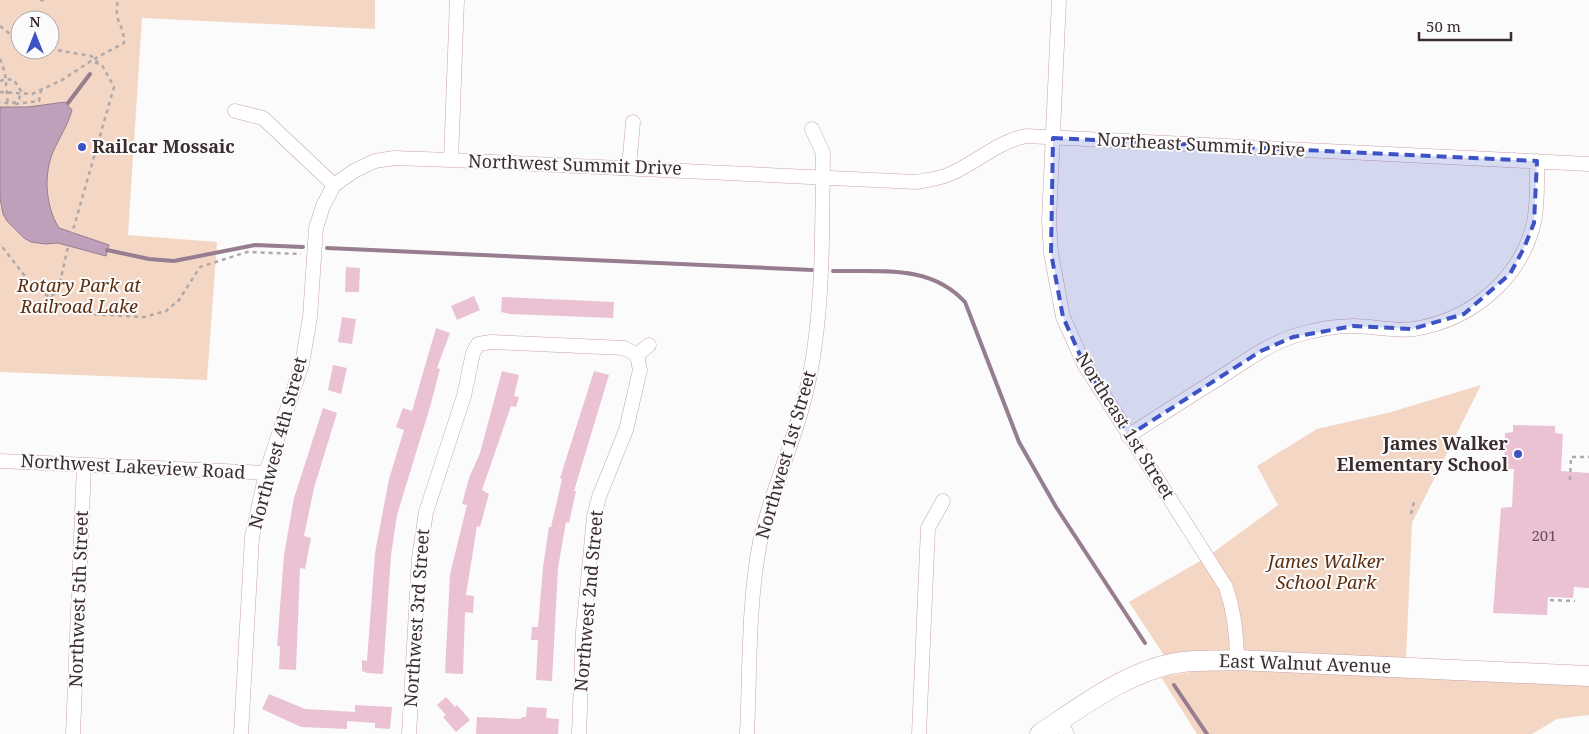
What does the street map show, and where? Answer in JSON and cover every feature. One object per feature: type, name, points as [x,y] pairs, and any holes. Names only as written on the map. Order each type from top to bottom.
[{"type":"street","points":[[451,160],[457,0]]},
{"type":"street","name":"Northeast 1st Street","points":[[1059,0],[1049,221],[1051,253],[1063,317],[1084,364],[1128,436],[1226,587],[1232,604],[1237,631],[1237,660]]},
{"type":"street","points":[[235,111],[263,118],[334,185]]},
{"type":"street","points":[[630,167],[633,122]]},
{"type":"street","name":"Northwest 1st Street","points":[[747,734],[754,589],[760,541],[778,477],[802,411],[810,378],[818,317],[823,153],[812,129]]},
{"type":"street","name":"Northeast Summit Drive","points":[[823,177],[916,182],[938,178],[951,173],[1009,140],[1026,136],[1589,164]]},
{"type":"street","name":"Northwest Summit Drive","points":[[334,185],[354,171],[375,162],[394,158],[823,177]]},
{"type":"street","points":[[1128,436],[1261,351],[1293,337],[1327,328],[1352,326],[1412,329],[1440,323],[1464,314],[1486,298],[1510,274],[1524,248],[1534,223],[1537,199],[1537,161]]},
{"type":"street","name":"Northwest 4th Street","points":[[241,734],[252,537],[266,473],[302,364],[310,317],[316,228],[323,206],[334,185]]},
{"type":"street","name":"Northwest 3rd Street","points":[[409,734],[422,534],[426,512],[464,396],[471,359],[478,344],[491,342],[624,348],[637,355]]},
{"type":"street","points":[[637,355],[649,346]]},
{"type":"street","name":"Northwest 2nd Street","points":[[579,734],[583,632],[594,517],[599,497],[626,430],[640,370],[637,355]]},
{"type":"street","name":"Northwest Lakeview Road","points":[[0,461],[266,473]]},
{"type":"street","name":"Northwest 5th Street","points":[[73,734],[84,465]]},
{"type":"street","points":[[919,734],[928,528],[943,501]]},
{"type":"street","name":"East Walnut Avenue","points":[[1040,734],[1063,728],[1120,684],[1149,671],[1182,662],[1237,660],[1589,676]]},
{"type":"path","points":[[40,0],[46,0]]},
{"type":"path","points":[[94,59],[124,43],[122,29],[115,14],[118,0]]},
{"type":"path","points":[[0,26],[10,34]]},
{"type":"path","points":[[50,296],[58,291],[67,251],[114,87],[102,65],[94,59],[60,51]]},
{"type":"path","points":[[0,59],[6,79],[8,105]]},
{"type":"path","points":[[0,92],[32,94],[62,80],[91,61],[102,65]]},
{"type":"path","points":[[0,81],[6,79],[18,83],[21,93],[19,99],[12,104]]},
{"type":"path","points":[[0,102],[8,105],[39,101],[41,90]]},
{"type":"path","points":[[0,244],[35,289],[50,296],[59,304],[90,314],[144,317],[166,311],[179,300],[200,267],[224,258],[247,252],[315,254]]},
{"type":"path","points":[[1570,480],[1571,457],[1589,457]]},
{"type":"path","points":[[1411,514],[1414,502]]},
{"type":"path","points":[[1550,600],[1575,601]]},
{"type":"highlighted area","points":[[1053,138],[1537,161],[1534,223],[1524,248],[1510,274],[1464,314],[1412,329],[1353,326],[1293,337],[1261,351],[1128,436],[1084,364],[1063,317],[1051,253]]},
{"type":"green space","name":"Rotary Park at Railroad Lake","points":[[0,0],[375,0],[375,29],[142,18],[128,235],[217,242],[207,380],[0,372]]},
{"type":"green space","name":"James Walker School Park","points":[[1481,385],[1412,523],[1406,660],[1218,650],[1180,653],[1165,657],[1129,602],[1207,557],[1278,505],[1257,466],[1317,429],[1391,412]]},
{"type":"green space","points":[[1209,669],[1589,684],[1589,715],[1557,719],[1532,734],[1197,734],[1161,677]]},
{"type":"shaded area","points":[[65,102],[72,110],[53,152],[48,171],[47,191],[51,211],[59,228],[109,245],[106,256],[58,243],[31,242],[24,238],[7,221],[3,214],[0,198],[0,107],[28,107]]},
{"type":"building","points":[[346,267],[360,268],[359,292],[345,292]]},
{"type":"building","points":[[474,296],[480,310],[457,320],[451,306]]},
{"type":"building","points":[[502,297],[614,302],[613,318],[510,314],[501,312]]},
{"type":"building","points":[[342,317],[356,319],[352,344],[338,342]]},
{"type":"building","points":[[436,328],[450,333],[437,368],[440,369],[430,407],[397,515],[391,555],[383,674],[367,673],[362,671],[362,660],[367,661],[375,553],[389,479],[404,430],[396,427],[403,408],[412,411]]},
{"type":"building","points":[[333,365],[347,368],[341,394],[328,390]]},
{"type":"building","points":[[502,371],[519,375],[514,396],[519,397],[516,407],[511,406],[482,490],[489,494],[480,527],[477,526],[466,595],[474,596],[473,613],[465,612],[463,674],[445,673],[450,574],[467,505],[462,504],[469,478],[480,453]]},
{"type":"building","points":[[594,371],[609,375],[574,491],[576,491],[569,523],[566,522],[558,568],[552,681],[536,680],[538,640],[531,640],[532,627],[538,627],[543,567],[549,527],[551,527],[562,479],[560,478]]},
{"type":"building","points":[[323,408],[337,413],[314,488],[304,536],[311,538],[305,569],[300,568],[296,670],[279,669],[280,646],[277,646],[284,555],[294,498]]},
{"type":"building","name":"James Walker Elementary School","points":[[1513,425],[1555,426],[1555,433],[1563,434],[1561,471],[1589,473],[1589,588],[1574,587],[1573,598],[1548,597],[1547,615],[1493,613],[1501,508],[1512,507],[1514,469],[1504,469],[1505,433],[1513,432]]},
{"type":"building","points":[[269,694],[305,709],[355,712],[355,705],[392,707],[390,729],[375,728],[375,723],[347,721],[347,729],[301,727],[262,709]]},
{"type":"building","points":[[446,697],[455,707],[457,705],[470,720],[456,732],[443,717],[446,715],[437,705]]},
{"type":"building","points":[[527,707],[547,708],[546,718],[559,719],[558,734],[476,734],[477,717],[521,719],[526,717]]},
{"type":"waterway","points":[[68,103],[90,74]]},
{"type":"waterway","points":[[107,250],[149,259],[174,261],[255,245],[303,247]]},
{"type":"waterway","points":[[327,248],[812,270]]},
{"type":"waterway","points":[[833,271],[887,271],[921,276],[936,281],[951,290],[965,302],[1019,442],[1056,507],[1145,643]]},
{"type":"waterway","points":[[1174,685],[1207,734]]},
{"type":"place","name":"Railcar Mossaic","points":[[82,147]]},
{"type":"place","name":"James Walker Elementary School","points":[[1518,454]]}]
